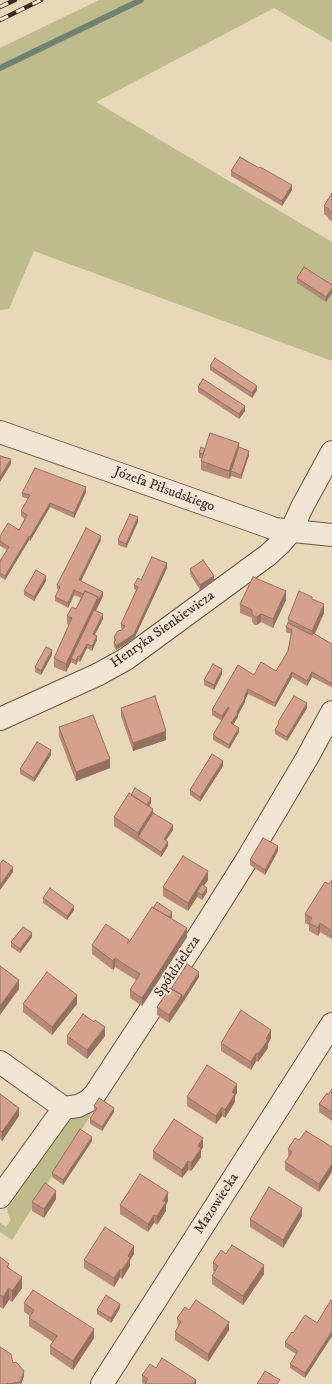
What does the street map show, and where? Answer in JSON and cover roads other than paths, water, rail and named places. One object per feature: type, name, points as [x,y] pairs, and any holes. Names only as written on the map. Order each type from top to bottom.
[{"type":"street","name":"Józefa Piłsudskiego","points":[[0,432],[267,526],[291,531],[332,534]]},
{"type":"street","name":"Henryka Sienkiewicza","points":[[0,719],[99,674],[126,659],[268,555],[291,531],[302,507],[332,452]]},
{"type":"street","name":"Spółdzielcza","points":[[64,1108],[78,1106],[88,1101],[95,1094],[200,934],[246,860],[307,758],[332,712]]},
{"type":"street","name":"Mazowiecka","points":[[102,1384],[332,1024]]},
{"type":"street","points":[[0,1062],[64,1108],[0,1197]]},
{"type":"waterway","points":[[0,68],[141,0]]},
{"type":"railway","points":[[0,7],[15,0]]},
{"type":"railway","points":[[0,20],[41,0]]}]
